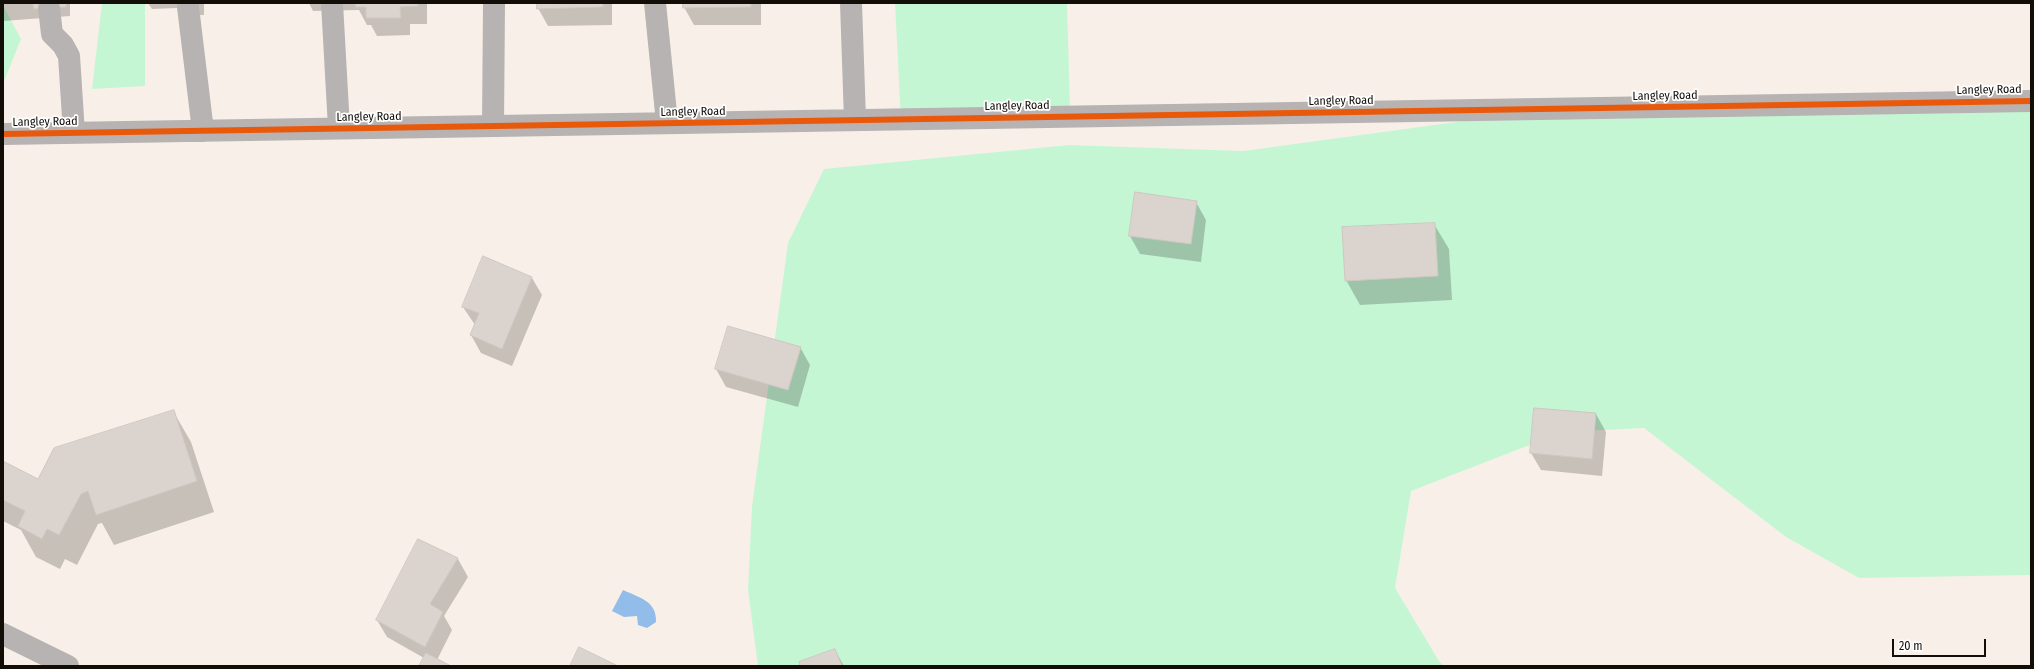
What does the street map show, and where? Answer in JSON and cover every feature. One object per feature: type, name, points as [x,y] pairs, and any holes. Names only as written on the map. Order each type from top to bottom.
[{"type":"street","points":[[332,3],[339,128]]},
{"type":"street","points":[[494,3],[494,126]]},
{"type":"street","points":[[655,3],[667,123]]},
{"type":"street","points":[[851,3],[855,120]]},
{"type":"street","points":[[188,7],[203,131]]},
{"type":"street","points":[[49,8],[52,34],[63,45],[69,56],[74,133]]},
{"type":"street","name":"Langley Road","points":[[3,134],[2031,101]]},
{"type":"street","points":[[3,634],[68,666]]},
{"type":"green space","points":[[102,3],[145,3],[145,86],[92,89]]},
{"type":"green space","points":[[895,3],[1067,3],[1070,110],[901,122]]},
{"type":"green space","points":[[3,5],[21,39],[3,84]]},
{"type":"green space","points":[[2031,106],[2031,575],[1859,578],[1786,537],[1644,428],[1563,432],[1411,491],[1395,588],[1439,661],[1444,666],[758,666],[748,590],[752,506],[788,243],[824,169],[1069,145],[1243,151],[1567,107]]},
{"type":"water","points":[[623,590],[646,601],[654,609],[656,622],[647,628],[638,625],[637,616],[624,617],[612,611]]},
{"type":"building","points":[[33,3],[66,3],[66,7],[34,9]]},
{"type":"building","points":[[356,3],[418,3],[418,6],[400,7],[401,18],[366,18],[366,7],[356,7]]},
{"type":"building","points":[[537,3],[603,3],[603,7],[537,9]]},
{"type":"building","points":[[683,3],[751,3],[751,7],[683,8]]},
{"type":"building","points":[[1135,192],[1197,201],[1191,244],[1129,236]]},
{"type":"building","points":[[1435,223],[1438,276],[1345,281],[1342,227]]},
{"type":"building","points":[[483,256],[532,277],[502,349],[470,335],[479,313],[462,307]]},
{"type":"building","points":[[728,326],[801,347],[788,390],[715,369]]},
{"type":"building","points":[[1534,408],[1596,413],[1592,459],[1530,453]]},
{"type":"building","points":[[174,410],[197,481],[96,515],[88,491],[81,494],[59,535],[47,529],[42,539],[18,526],[25,511],[3,500],[3,461],[38,479],[54,448]]},
{"type":"building","points":[[418,539],[458,558],[430,604],[443,612],[425,647],[376,620]]},
{"type":"building","points":[[579,647],[618,666],[570,666]]},
{"type":"building","points":[[835,649],[842,666],[800,666],[799,662]]},
{"type":"building","points":[[426,653],[451,666],[419,666]]},
{"type":"cycle path","points":[[3,134],[2031,101]]}]
